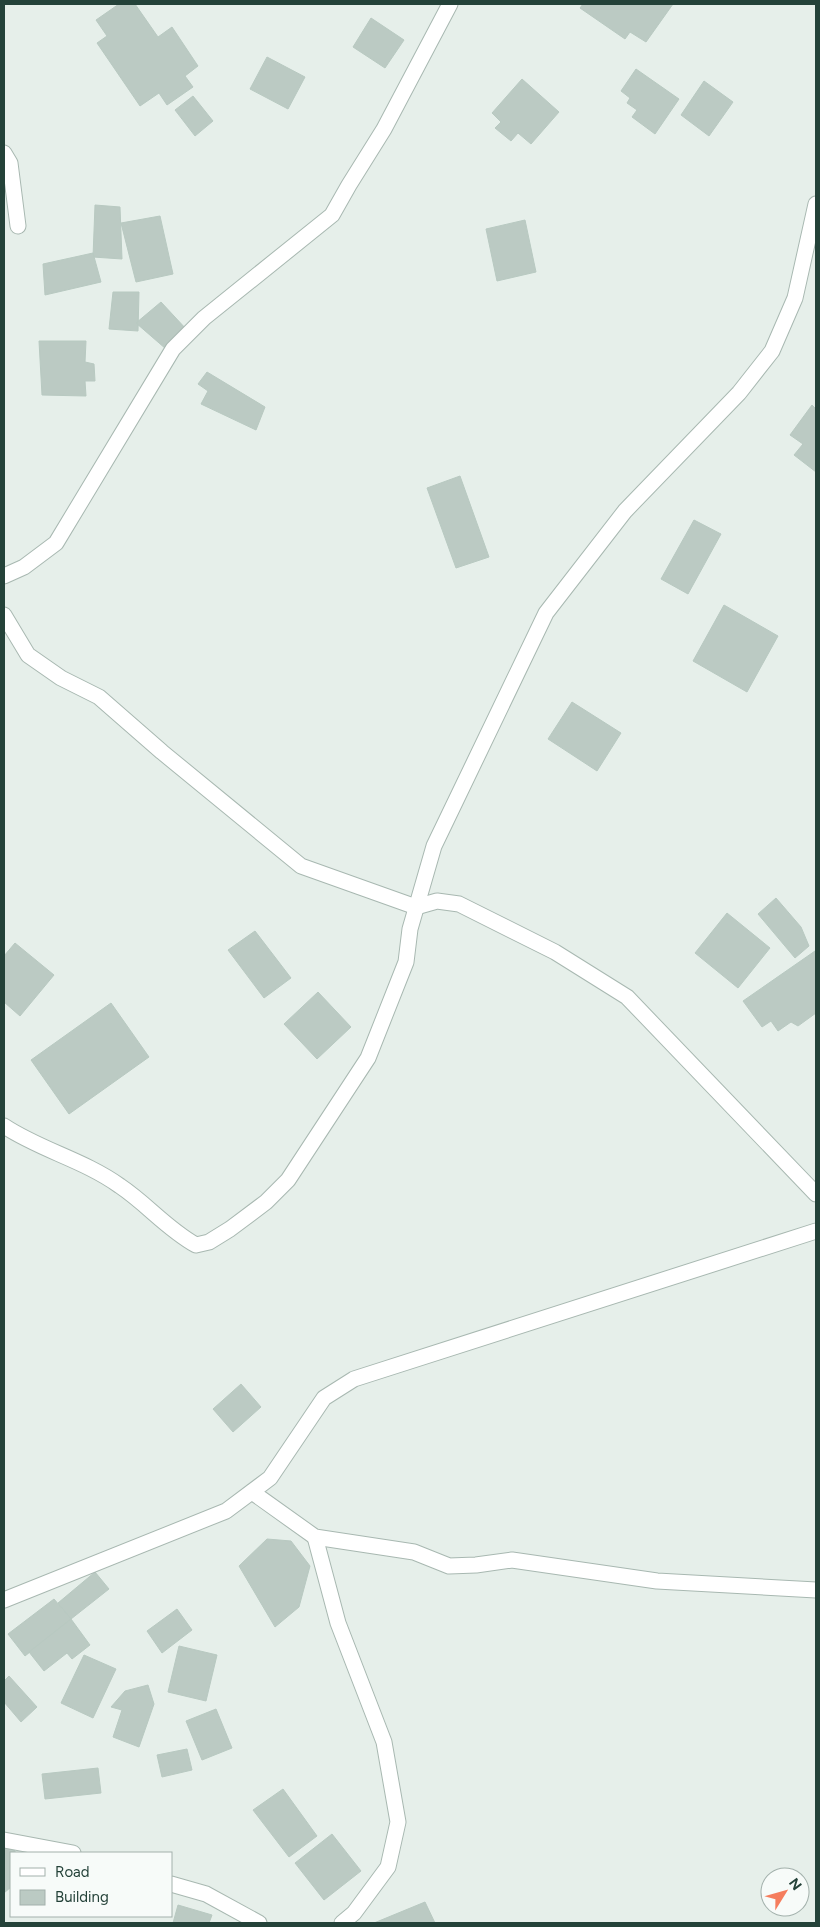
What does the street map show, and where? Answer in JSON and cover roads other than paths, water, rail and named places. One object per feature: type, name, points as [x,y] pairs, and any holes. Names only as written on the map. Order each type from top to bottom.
[{"type":"street","points":[[4,576],[24,567],[56,542],[174,349],[204,318],[332,215],[384,129],[450,4]]},
{"type":"street","points":[[4,153],[10,163],[18,226]]},
{"type":"street","points":[[4,1126],[92,1168],[121,1186],[182,1237],[196,1245],[209,1242],[266,1202],[288,1180],[368,1058],[406,962],[410,929],[434,846],[546,613],[625,511],[739,393],[772,351],[795,298],[816,204]]},
{"type":"street","points":[[4,615],[28,655],[61,678],[99,697],[162,752],[300,866],[416,907],[436,901],[459,904],[555,952],[626,996],[816,1194]]},
{"type":"street","points":[[4,1600],[226,1511],[270,1478],[324,1398],[354,1380],[816,1231]]},
{"type":"street","points":[[252,1492],[315,1537],[414,1552],[449,1566],[512,1560],[657,1581],[816,1590]]},
{"type":"street","points":[[315,1537],[338,1623],[384,1742],[398,1822],[388,1867],[354,1913],[342,1923]]},
{"type":"street","points":[[4,1840],[68,1852]]},
{"type":"street","points":[[172,1884],[206,1894],[259,1923]]}]
